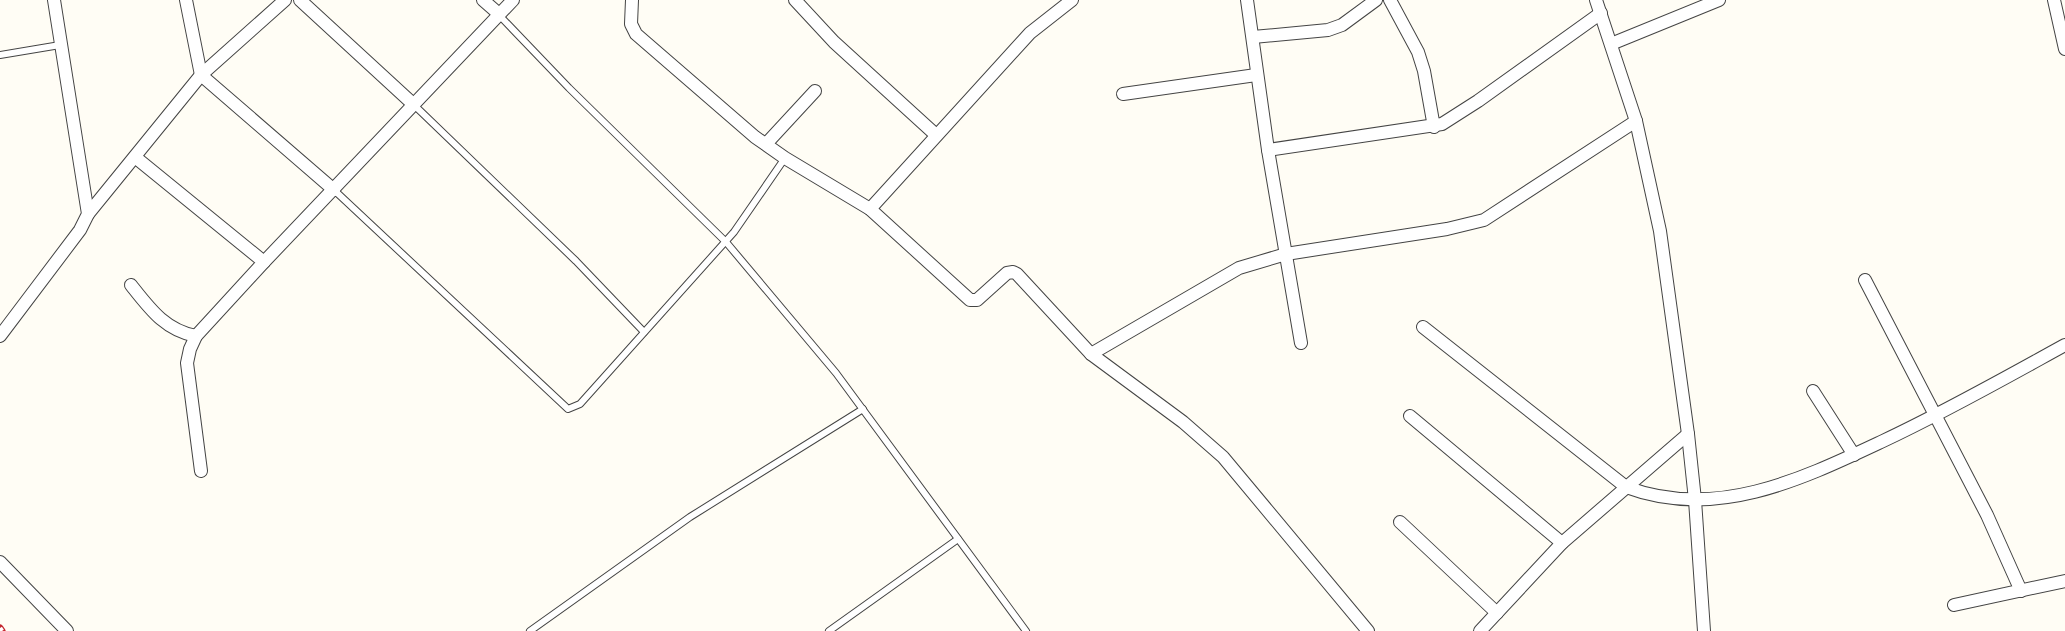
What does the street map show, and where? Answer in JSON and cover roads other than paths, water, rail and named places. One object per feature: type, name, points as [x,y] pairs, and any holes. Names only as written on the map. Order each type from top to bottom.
[{"type":"street","points":[[54,0],[88,214]]},
{"type":"street","points":[[186,0],[201,75],[334,190]]},
{"type":"street","points":[[300,0],[413,104]]},
{"type":"street","points":[[483,0],[499,14]]},
{"type":"street","points":[[201,471],[187,363],[196,336],[513,0]]},
{"type":"street","points":[[632,0],[631,24],[636,34],[766,144],[785,158],[870,209],[973,301],[1007,273],[1013,272],[1091,354],[1183,422],[1223,457],[1368,631]]},
{"type":"street","points":[[795,0],[834,42],[936,135]]},
{"type":"street","points":[[870,209],[1030,33],[1072,0]]},
{"type":"street","points":[[1247,0],[1256,75],[1301,343]]},
{"type":"street","points":[[1253,37],[1328,30],[1342,26],[1376,0]]},
{"type":"street","points":[[1390,0],[1418,52],[1424,71],[1434,126]]},
{"type":"street","points":[[1596,0],[1636,121],[1660,231],[1688,434],[1704,631]]},
{"type":"street","points":[[1611,45],[1719,0]]},
{"type":"street","points":[[2054,0],[2065,49]]},
{"type":"street","points":[[0,336],[80,230],[88,214],[201,75],[278,3]]},
{"type":"street","points":[[1268,150],[1434,126],[1455,117],[1601,13]]},
{"type":"street","points":[[1123,94],[1256,75]]},
{"type":"street","points":[[766,144],[814,92]]},
{"type":"street","points":[[1091,354],[1239,268],[1286,254],[1447,229],[1484,220],[1636,121]]},
{"type":"street","points":[[135,157],[264,262]]},
{"type":"street","points":[[1865,280],[1987,515],[2021,591]]},
{"type":"street","points":[[131,285],[144,302],[169,326],[180,333],[196,336]]},
{"type":"street","points":[[1424,327],[1626,487],[1644,494],[1695,500],[1729,498],[1812,475],[1936,416],[2065,345]]},
{"type":"street","points":[[1813,391],[1854,455]]},
{"type":"street","points":[[1410,416],[1562,543]]},
{"type":"street","points":[[1480,631],[1562,543],[1688,434]]},
{"type":"street","points":[[1400,522],[1497,613]]},
{"type":"street","points":[[0,562],[67,631]]},
{"type":"street","points":[[1954,605],[2065,581]]},
{"type":"lane","points":[[499,14],[569,88],[726,242],[805,335],[863,409],[1026,631]]},
{"type":"lane","points":[[0,55],[60,45]]},
{"type":"lane","points":[[413,104],[576,261],[644,332]]},
{"type":"lane","points":[[334,190],[568,409],[580,404],[726,242],[785,158]]},
{"type":"lane","points":[[530,631],[690,517],[863,409]]},
{"type":"lane","points":[[829,631],[958,539]]}]
